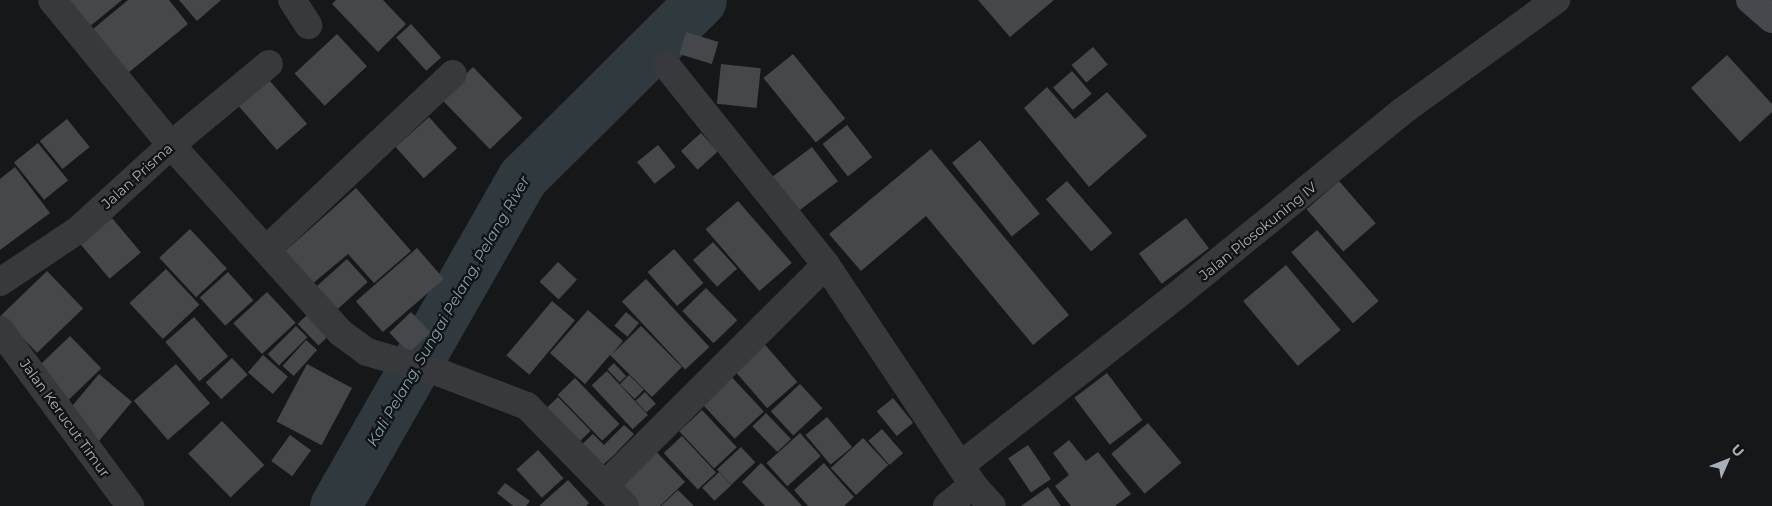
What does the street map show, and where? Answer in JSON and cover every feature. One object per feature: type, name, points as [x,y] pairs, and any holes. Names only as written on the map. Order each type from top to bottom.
[{"type":"street","points":[[52,0],[171,144],[341,333],[367,352],[443,374],[527,406],[618,500],[826,265]]},
{"type":"street","points":[[292,0],[308,25]]},
{"type":"street","name":"Jalan Plosokuning IV","points":[[947,506],[967,475],[1176,296],[1404,110],[1556,0]]},
{"type":"street","points":[[1750,0],[1772,20]]},
{"type":"street","name":"Jalan Prisma","points":[[0,282],[78,230],[171,144],[269,64]]},
{"type":"street","points":[[666,65],[826,265],[967,475],[992,506]]},
{"type":"street","points":[[267,249],[453,74]]},
{"type":"street","name":"Jalan Kerucut Timur","points":[[0,330],[130,506]]},
{"type":"building","points":[[57,0],[122,0],[83,32]]},
{"type":"building","points":[[128,0],[169,0],[188,24],[128,73],[93,29]]},
{"type":"building","points":[[179,0],[221,0],[197,21]]},
{"type":"building","points":[[336,0],[383,0],[406,24],[378,52],[332,4]]},
{"type":"building","points":[[978,0],[1054,0],[1010,37]]},
{"type":"building","points":[[411,24],[441,57],[426,71],[396,37]]},
{"type":"building","points":[[686,32],[719,42],[712,64],[679,54]]},
{"type":"building","points":[[337,34],[367,66],[325,106],[295,74]]},
{"type":"building","points":[[1093,47],[1108,65],[1086,83],[1072,65]]},
{"type":"building","points":[[793,54],[845,119],[816,142],[763,78]]},
{"type":"building","points":[[1727,55],[1772,104],[1772,112],[1740,142],[1691,88]]},
{"type":"building","points":[[721,64],[761,68],[757,108],[717,104]]},
{"type":"building","points":[[473,67],[522,118],[490,149],[441,98]]},
{"type":"building","points":[[1072,71],[1092,94],[1073,110],[1053,87]]},
{"type":"building","points":[[269,80],[307,124],[277,150],[239,106]]},
{"type":"building","points":[[1047,87],[1075,119],[1107,92],[1147,136],[1089,187],[1024,108]]},
{"type":"building","points":[[429,117],[457,148],[424,178],[396,147]]},
{"type":"building","points":[[67,119],[90,147],[62,169],[40,141]]},
{"type":"building","points":[[847,125],[872,157],[848,176],[823,144]]},
{"type":"building","points":[[701,133],[718,152],[698,170],[681,151]]},
{"type":"building","points":[[980,140],[1040,214],[1012,236],[952,163]]},
{"type":"building","points":[[38,143],[68,180],[44,200],[14,163]]},
{"type":"building","points":[[658,145],[676,167],[655,184],[637,162]]},
{"type":"building","points":[[812,147],[838,181],[794,214],[768,180]]},
{"type":"building","points":[[931,149],[1069,315],[1033,345],[926,216],[861,271],[829,234]]},
{"type":"building","points":[[15,167],[50,213],[0,250],[0,179]]},
{"type":"building","points":[[1067,181],[1112,233],[1091,251],[1046,199]]},
{"type":"building","points":[[1339,181],[1376,223],[1343,251],[1307,209]]},
{"type":"building","points":[[356,188],[411,251],[374,283],[348,254],[311,285],[283,253]]},
{"type":"building","points":[[738,201],[792,263],[759,291],[706,229]]},
{"type":"building","points":[[112,218],[141,252],[110,279],[81,244]]},
{"type":"building","points":[[1186,218],[1209,248],[1162,284],[1139,254]]},
{"type":"building","points":[[190,229],[227,268],[196,297],[159,258]]},
{"type":"building","points":[[1317,230],[1379,301],[1353,323],[1291,252]]},
{"type":"building","points":[[713,242],[737,269],[717,287],[693,260]]},
{"type":"building","points":[[417,248],[444,279],[383,332],[356,301]]},
{"type":"building","points":[[674,249],[704,283],[677,306],[648,272]]},
{"type":"building","points":[[347,259],[368,282],[336,311],[315,288]]},
{"type":"building","points":[[558,262],[577,280],[559,299],[540,282]]},
{"type":"building","points":[[1286,265],[1341,330],[1298,366],[1243,301]]},
{"type":"building","points":[[166,269],[199,305],[163,339],[129,303]]},
{"type":"building","points":[[47,271],[83,308],[37,353],[1,315]]},
{"type":"building","points":[[228,272],[253,300],[225,326],[200,297]]},
{"type":"building","points":[[646,279],[709,347],[685,370],[622,302]]},
{"type":"building","points":[[706,288],[737,320],[714,343],[682,311]]},
{"type":"building","points":[[267,292],[296,323],[262,354],[233,323]]},
{"type":"building","points":[[552,301],[575,320],[529,375],[506,355]]},
{"type":"building","points":[[588,310],[623,341],[612,354],[641,326],[682,367],[652,397],[610,355],[585,384],[550,353]]},
{"type":"building","points":[[411,312],[430,332],[409,353],[389,333]]},
{"type":"building","points":[[626,312],[639,323],[627,337],[614,326]]},
{"type":"building","points":[[307,315],[328,337],[318,346],[298,324]]},
{"type":"building","points":[[194,317],[228,356],[199,381],[165,342]]},
{"type":"building","points":[[296,326],[307,337],[279,366],[268,354]]},
{"type":"building","points":[[70,336],[101,368],[64,404],[33,372]]},
{"type":"building","points":[[760,339],[797,382],[767,408],[730,365]]},
{"type":"building","points":[[306,340],[317,350],[294,376],[283,366]]},
{"type":"building","points":[[263,355],[288,377],[273,394],[248,372]]},
{"type":"building","points":[[232,358],[248,375],[221,399],[206,383]]},
{"type":"building","points":[[614,363],[626,376],[620,382],[607,369]]},
{"type":"building","points":[[176,364],[210,403],[168,440],[134,401]]},
{"type":"building","points":[[307,364],[352,388],[322,445],[276,421]]},
{"type":"building","points":[[607,371],[648,415],[633,429],[592,385]]},
{"type":"building","points":[[727,372],[764,411],[735,439],[698,399]]},
{"type":"building","points":[[1107,373],[1143,420],[1110,445],[1074,398]]},
{"type":"building","points":[[99,374],[132,402],[98,442],[65,415]]},
{"type":"building","points":[[629,375],[644,390],[635,399],[620,384]]},
{"type":"building","points":[[575,378],[619,424],[602,441],[558,395]]},
{"type":"building","points":[[800,384],[823,408],[793,435],[771,411]]},
{"type":"building","points":[[645,392],[656,404],[646,413],[635,401]]},
{"type":"building","points":[[558,397],[591,431],[571,450],[538,416]]},
{"type":"building","points":[[893,398],[913,423],[897,436],[877,411]]},
{"type":"building","points":[[702,410],[737,447],[714,468],[679,431]]},
{"type":"building","points":[[766,413],[791,439],[777,452],[752,426]]},
{"type":"building","points":[[827,417],[852,447],[831,465],[806,435]]},
{"type":"building","points":[[222,421],[264,465],[231,498],[188,454]]},
{"type":"building","points":[[1148,423],[1181,463],[1145,494],[1111,454]]},
{"type":"building","points":[[624,425],[634,434],[595,472],[575,451],[593,434],[604,445]]},
{"type":"building","points":[[882,429],[903,453],[889,465],[868,441]]},
{"type":"building","points":[[800,433],[821,456],[787,486],[767,463]]},
{"type":"building","points":[[290,435],[311,450],[292,476],[271,461]]},
{"type":"building","points":[[682,436],[716,473],[698,490],[664,453]]},
{"type":"building","points":[[863,438],[888,465],[856,495],[831,468]]},
{"type":"building","points":[[1069,440],[1086,461],[1098,452],[1131,494],[1115,506],[1071,506],[1055,486],[1069,475],[1053,453]]},
{"type":"building","points":[[649,444],[685,482],[660,506],[635,506],[611,480]]},
{"type":"building","points":[[1028,445],[1051,479],[1031,492],[1008,458]]},
{"type":"building","points":[[741,447],[755,462],[731,485],[717,470]]},
{"type":"building","points":[[538,450],[563,478],[542,498],[516,469]]},
{"type":"building","points":[[761,463],[802,506],[765,506],[742,482]]},
{"type":"building","points":[[824,463],[854,497],[844,506],[808,506],[794,490]]},
{"type":"building","points":[[719,472],[731,485],[714,501],[702,488]]},
{"type":"building","points":[[568,480],[589,503],[586,506],[539,506]]},
{"type":"building","points":[[505,483],[530,501],[526,506],[513,506],[497,493]]},
{"type":"building","points":[[1048,487],[1061,506],[1021,506]]},
{"type":"building","points":[[678,490],[694,506],[661,506]]},
{"type":"waterway","name":"Kali Pelang, Sungai Pelang, Pelang River","points":[[335,506],[522,178],[701,0]]}]
